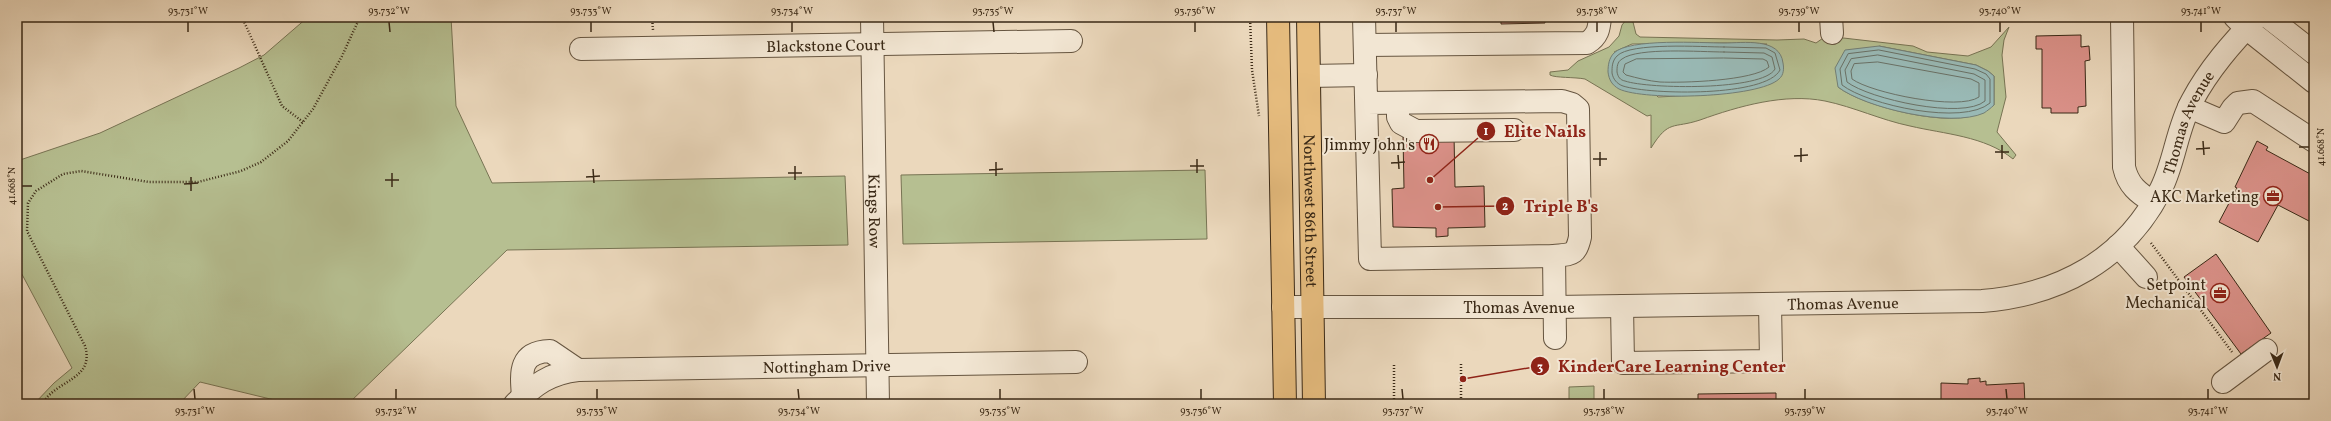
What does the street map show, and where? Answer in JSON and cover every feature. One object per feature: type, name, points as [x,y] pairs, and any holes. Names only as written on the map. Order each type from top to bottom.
[{"type":"main road","name":"Northwest 86th Street","points":[[1278,17],[1284,404]]},
{"type":"main road","name":"Northwest 86th Street","points":[[1308,17],[1314,404]]},
{"type":"street","name":"Kings Row","points":[[872,17],[878,404]]},
{"type":"street","points":[[1364,17],[1370,259],[1554,256],[1571,254],[1578,248],[1580,237],[1578,109],[1572,104],[1562,100],[1367,103]]},
{"type":"street","points":[[1365,45],[1587,43],[1593,39],[1599,30],[1600,17]]},
{"type":"street","points":[[2122,17],[2124,167],[2126,179],[2134,188],[2153,202]]},
{"type":"street","points":[[2268,17],[2314,53]]},
{"type":"street","name":"Thomas Avenue","points":[[1283,307],[1554,307],[1770,304],[2009,299],[2037,293],[2063,283],[2087,270],[2118,246],[2129,235],[2153,202],[2172,163],[2189,107],[2204,78],[2246,21]]},
{"type":"street","points":[[2246,21],[2314,82]]},
{"type":"street","name":"Blackstone Court","points":[[581,49],[1071,41]]},
{"type":"street","points":[[1309,76],[1366,75]]},
{"type":"street","points":[[2189,107],[2224,122],[2238,103],[2253,101],[2314,141]]},
{"type":"street","points":[[1398,103],[1398,116],[1401,123],[1416,131],[1514,130]]},
{"type":"street","points":[[2118,246],[2146,277]]},
{"type":"street","points":[[1554,256],[1555,338]]},
{"type":"street","points":[[1622,306],[1623,363],[1770,361],[1770,304]]},
{"type":"street","points":[[2223,382],[2266,350]]},
{"type":"street","name":"Nottingham Drive","points":[[519,400],[545,378],[562,372],[578,370],[1076,362]]},
{"type":"path","points":[[242,17],[282,106],[303,122]]},
{"type":"path","points":[[42,404],[57,387],[74,379],[82,372],[87,361],[85,346],[27,231],[28,203],[36,190],[63,174],[81,171],[149,182],[198,182],[216,179],[261,162],[288,141],[303,122],[328,83],[360,17]]},
{"type":"path","points":[[1250,17],[1251,64],[1260,122]]},
{"type":"path","points":[[2151,243],[2243,367]]},
{"type":"path","points":[[1461,364],[1461,404]]},
{"type":"path","points":[[1394,365],[1394,404]]},
{"type":"green space","points":[[308,17],[451,17],[456,106],[492,183],[845,176],[848,245],[507,250],[348,404],[291,404],[200,382],[179,404],[34,404],[54,383],[72,368],[17,265],[17,161],[100,133],[239,68],[264,55]]},
{"type":"green space","points":[[1626,20],[1633,22],[1636,34],[1640,37],[1777,40],[1804,39],[1816,43],[1826,36],[1913,46],[1927,52],[1968,56],[1991,47],[2009,27],[2004,40],[2002,55],[2006,97],[1997,132],[2016,155],[2013,159],[1990,145],[1964,137],[1923,129],[1825,101],[1810,99],[1762,102],[1730,110],[1691,123],[1672,126],[1662,133],[1651,148],[1651,115],[1647,116],[1585,79],[1556,77],[1550,75],[1550,72],[1568,70],[1578,61],[1609,47],[1619,36],[1622,25]],"holes":[[[1632,44],[1767,44],[1719,94],[1658,97],[1614,52]],[[1879,46],[1976,65],[1988,71],[1994,76],[1994,105],[1971,116],[1957,118],[1922,116],[1902,112],[1865,101],[1838,87]]]},
{"type":"green space","points":[[1205,170],[1207,239],[903,244],[901,175]]},
{"type":"green space","points":[[1594,386],[1594,404],[1569,404],[1569,387]]},
{"type":"water","points":[[1666,42],[1750,42],[1768,45],[1775,49],[1780,55],[1783,63],[1782,76],[1767,85],[1749,90],[1701,96],[1632,93],[1619,89],[1611,82],[1609,77],[1608,69],[1610,59],[1614,53],[1622,48],[1634,45]]},
{"type":"water","points":[[1879,46],[1976,65],[1988,71],[1994,76],[1994,105],[1984,113],[1969,117],[1930,117],[1909,114],[1868,102],[1851,95],[1838,87],[1835,68],[1845,50]]},
{"type":"building","points":[[1501,17],[1545,17],[1545,23],[1501,24]]},
{"type":"building","points":[[2081,35],[2081,47],[2089,46],[2090,60],[2085,61],[2086,106],[2078,107],[2078,113],[2051,113],[2051,108],[2042,108],[2042,49],[2036,49],[2036,36]]},
{"type":"building","points":[[1454,135],[1455,187],[1484,186],[1485,227],[1448,228],[1448,236],[1436,237],[1436,228],[1393,227],[1392,189],[1404,188],[1403,136]]},
{"type":"building","name":"AKC Marketing","points":[[2257,141],[2268,147],[2266,150],[2314,176],[2314,211],[2309,221],[2278,205],[2258,242],[2219,222],[2237,188],[2235,187]]},
{"type":"building","name":"Setpoint Mechanical","points":[[2216,254],[2271,333],[2241,354],[2184,277]]},
{"type":"building","points":[[1980,378],[1980,382],[1986,381],[1986,385],[2024,383],[2025,404],[1941,404],[1941,383],[1968,384],[1968,379]]},
{"type":"building","points":[[1776,393],[1776,404],[1698,404],[1698,394]]},
{"type":"place","name":"Jimmy John's","points":[[1429,144]]},
{"type":"place","name":"Elite Nails","points":[[1430,180]]},
{"type":"place","name":"AKC Marketing","points":[[2273,196]]},
{"type":"place","name":"Triple B's","points":[[1438,207]]},
{"type":"place","name":"Setpoint Mechanical","points":[[2220,293]]},
{"type":"place","name":"KinderCare Learning Center","points":[[1463,379]]}]
